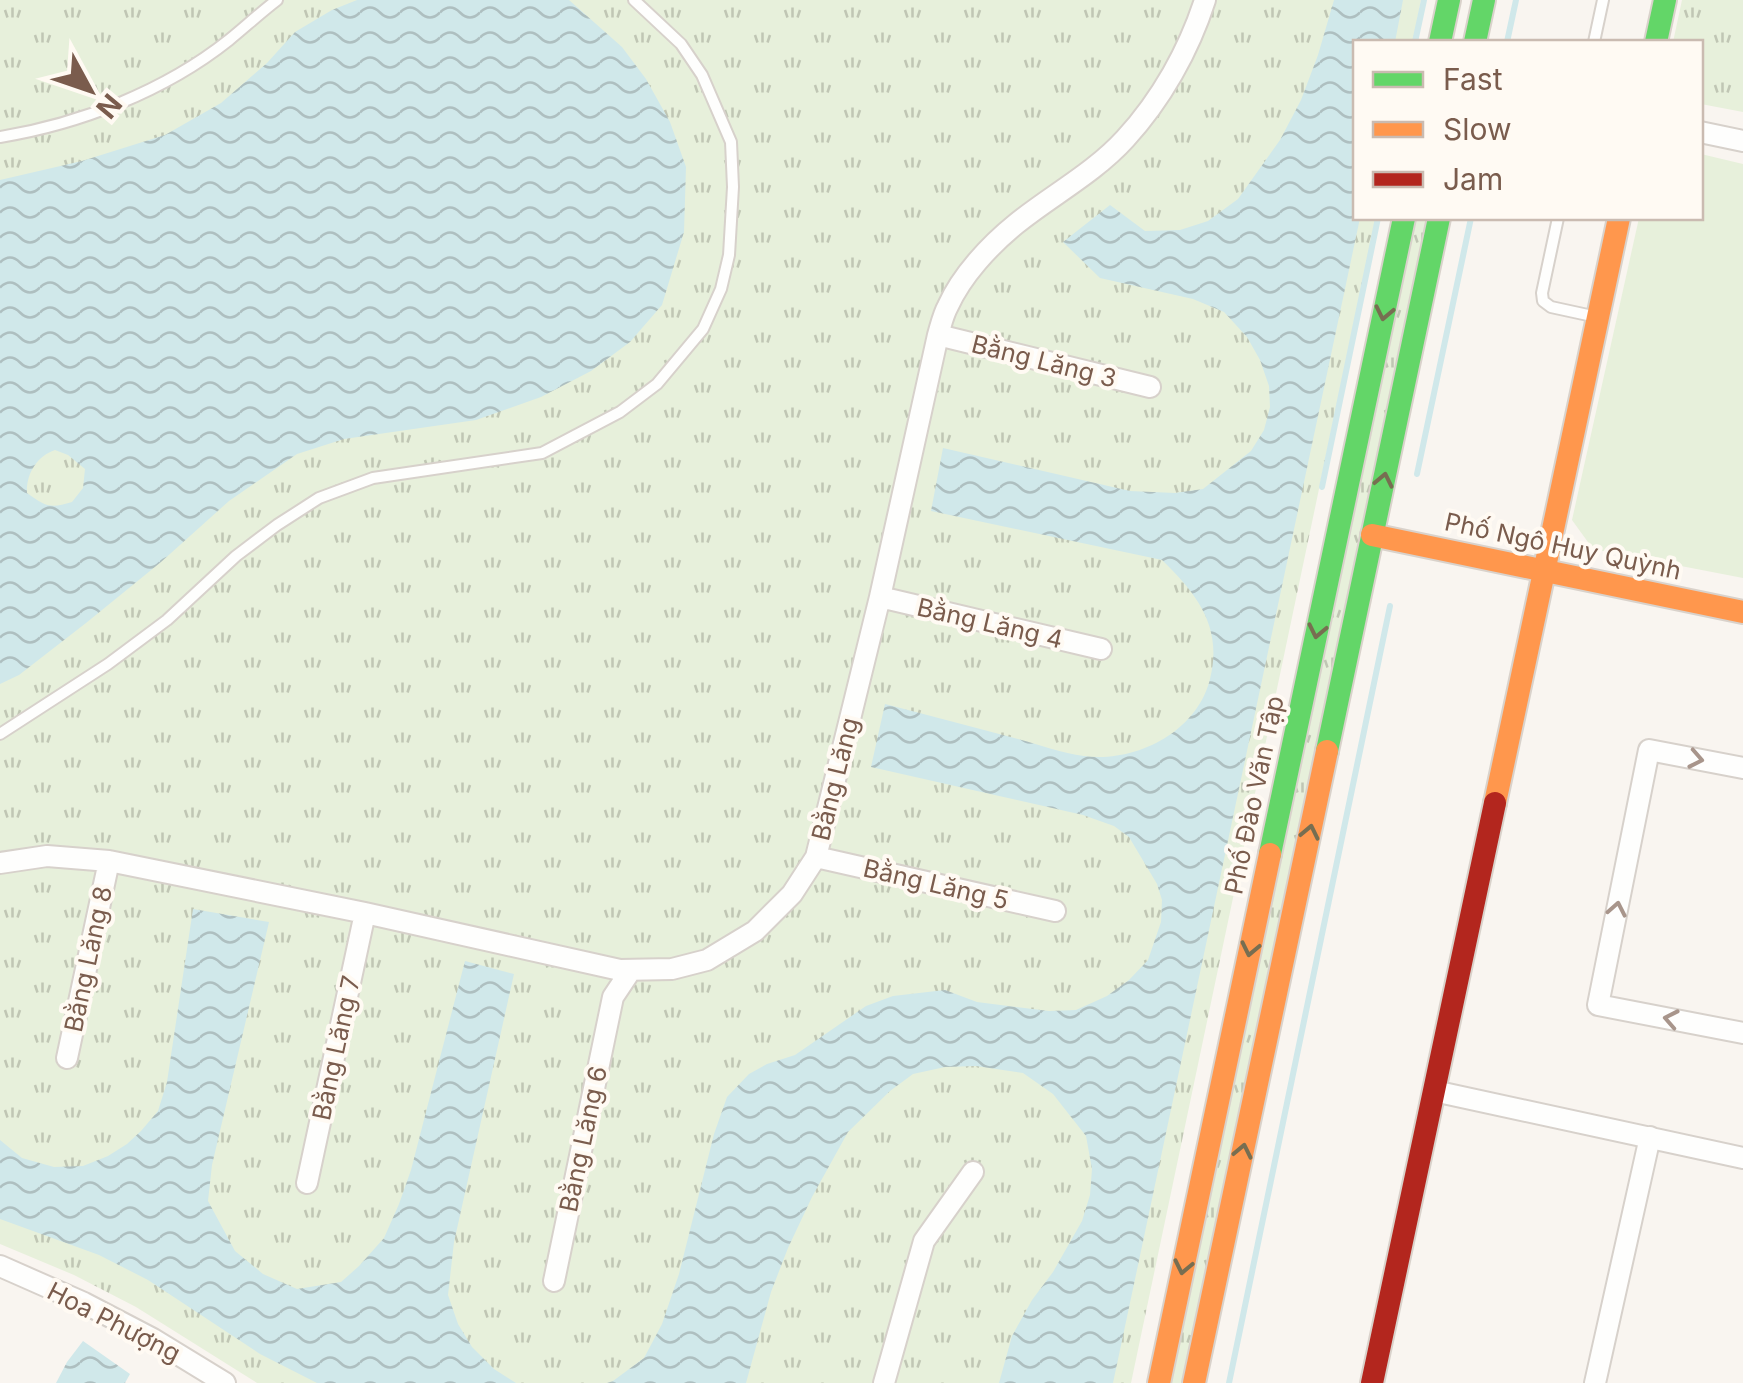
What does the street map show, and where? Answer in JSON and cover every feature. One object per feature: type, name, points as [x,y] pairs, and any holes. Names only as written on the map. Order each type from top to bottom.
[{"type":"main road","points":[[1440,40],[1449,0]]},
{"type":"main road","points":[[1476,40],[1484,0]]},
{"type":"main road","points":[[1656,40],[1665,0]]},
{"type":"main road","name":"Phố Đào Văn Tập","points":[[1159,1383],[1404,220]]},
{"type":"main road","points":[[1194,1383],[1439,220]]},
{"type":"main road","points":[[1372,1383],[1619,220]]},
{"type":"main road","name":"Phố Ngô Huy Quỳnh","points":[[1372,535],[1743,612]]},
{"type":"street","name":"Bằng Lăng","points":[[0,862],[47,856],[109,860],[631,970],[672,969],[708,960],[755,932],[792,894],[816,857],[948,305],[980,259],[1015,224],[1124,140],[1179,62],[1205,0]]},
{"type":"street","points":[[1703,133],[1743,141]]},
{"type":"street","name":"Bằng Lăng 3","points":[[938,334],[1150,387]]},
{"type":"street","name":"Bằng Lăng 4","points":[[880,597],[1101,650]]},
{"type":"street","points":[[1743,768],[1649,750],[1598,1004],[1743,1033]]},
{"type":"street","name":"Bằng Lăng 5","points":[[816,857],[1055,911]]},
{"type":"street","name":"Bằng Lăng 8","points":[[67,1058],[109,860]]},
{"type":"street","name":"Bằng Lăng 7","points":[[307,1184],[365,913]]},
{"type":"street","points":[[600,966],[613,997]]},
{"type":"street","points":[[613,997],[631,970]]},
{"type":"street","name":"Bằng Lăng 6","points":[[554,1280],[613,997]]},
{"type":"street","points":[[1434,1091],[1743,1158]]},
{"type":"street","points":[[1595,1383],[1650,1137]]},
{"type":"street","points":[[884,1383],[924,1241],[973,1172]]},
{"type":"street","name":"Hoa Phượng","points":[[0,1266],[136,1330],[225,1383]]},
{"type":"lane","points":[[0,137],[91,114],[136,95],[185,70],[227,42],[277,0]]},
{"type":"lane","points":[[0,734],[108,664],[167,620],[236,556],[320,498],[374,478],[542,453],[620,412],[657,384],[702,330],[721,290],[730,255],[733,187],[730,142],[702,76],[682,44],[634,0]]},
{"type":"lane","points":[[1594,40],[1603,0]]},
{"type":"lane","points":[[1558,220],[1543,301],[1551,307],[1598,317]]},
{"type":"green space","points":[[0,0],[1421,0],[1413,40],[1353,40],[1353,220],[1376,220],[1131,1383],[257,1383],[136,1307],[0,1244]]},
{"type":"green space","points":[[1682,0],[1743,0],[1743,112],[1703,104],[1703,40],[1673,40]]},
{"type":"green space","points":[[1703,154],[1743,164],[1743,578],[1593,549],[1572,520],[1639,220],[1703,220]]},
{"type":"green space","points":[[1414,220],[1428,220],[1184,1383],[1169,1383]]},
{"type":"water","points":[[357,0],[569,0],[622,47],[670,122],[686,167],[684,232],[662,305],[630,342],[591,371],[541,397],[476,420],[344,439],[297,454],[229,501],[161,562],[19,675],[0,684],[0,180],[82,161],[165,135],[221,103],[295,32]],"holes":[[[55,450],[85,469],[83,488],[72,502],[48,505],[27,493],[38,461]]]},
{"type":"water","points":[[1334,0],[1403,0],[1395,40],[1353,40],[1353,220],[1360,220],[1113,1383],[999,1383],[1012,1336],[1082,1221],[1092,1169],[1086,1136],[1053,1094],[1023,1073],[976,1066],[913,1074],[848,1132],[788,1248],[771,1292],[746,1383],[607,1383],[644,1358],[662,1324],[679,1274],[714,1134],[727,1097],[749,1074],[795,1055],[866,1006],[893,996],[945,990],[977,1002],[1049,1011],[1076,1010],[1107,996],[1148,960],[1161,922],[1162,900],[1129,837],[1114,826],[1083,815],[871,767],[885,704],[1068,753],[1104,757],[1143,749],[1162,740],[1192,714],[1203,698],[1213,660],[1210,627],[1196,599],[1162,560],[931,511],[943,448],[1130,491],[1175,493],[1203,489],[1251,451],[1264,430],[1270,407],[1269,386],[1247,337],[1224,312],[1193,299],[1100,278],[1063,242],[1110,205],[1145,231],[1180,230],[1208,221],[1238,199],[1280,140],[1318,55]]},
{"type":"water","points":[[193,909],[269,922],[212,1165],[208,1201],[235,1251],[263,1274],[297,1289],[341,1282],[384,1238],[411,1170],[465,961],[514,974],[454,1242],[448,1295],[458,1324],[472,1347],[494,1369],[516,1383],[317,1383],[260,1354],[148,1280],[99,1255],[0,1219],[0,1140],[22,1158],[54,1167],[83,1166],[127,1144],[158,1111],[167,1082]]},
{"type":"water","points":[[83,1341],[130,1374],[125,1383],[56,1383]]},
{"type":"waterway","points":[[1415,40],[1424,0]]},
{"type":"waterway","points":[[1507,40],[1516,0]]},
{"type":"waterway","points":[[1322,487],[1378,220]]},
{"type":"waterway","points":[[1417,474],[1471,220]]},
{"type":"waterway","points":[[1229,1383],[1390,606]]},
{"type":"traffic: fast","points":[[1440,40],[1449,0]]},
{"type":"traffic: fast","points":[[1475,40],[1484,0]]},
{"type":"traffic: fast","points":[[1656,40],[1665,0]]},
{"type":"traffic: fast","points":[[1270,854],[1404,220]]},
{"type":"traffic: fast","points":[[1327,751],[1439,220]]},
{"type":"traffic: slow","points":[[1495,803],[1619,220]]},
{"type":"traffic: slow","points":[[1372,535],[1743,612]]},
{"type":"traffic: slow","points":[[1194,1383],[1327,751]]},
{"type":"traffic: slow","points":[[1159,1383],[1270,854]]},
{"type":"traffic: jam","points":[[1372,1383],[1495,803]]}]
